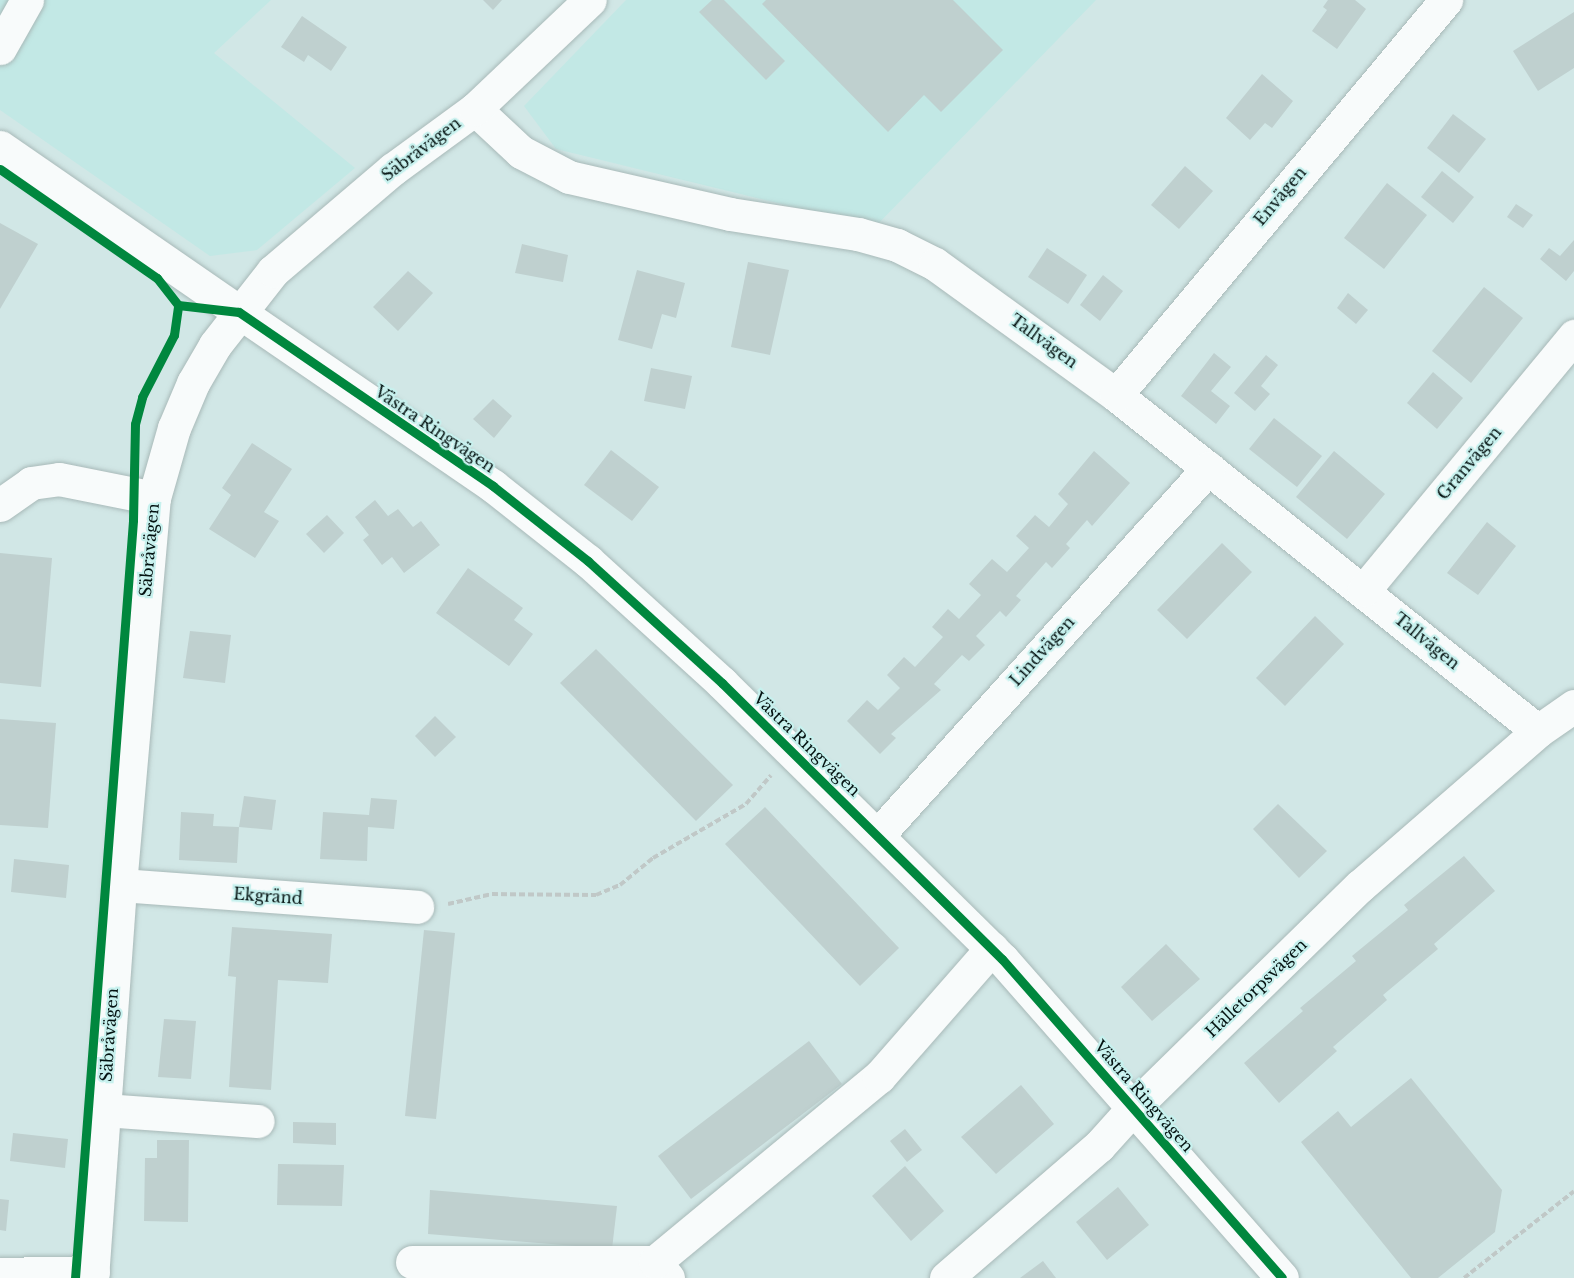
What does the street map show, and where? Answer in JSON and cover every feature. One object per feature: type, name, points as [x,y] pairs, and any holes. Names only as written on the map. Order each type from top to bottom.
[{"type":"street","points":[[0,48],[27,0]]},
{"type":"street","name":"Säbråvägen","points":[[93,1275],[120,885],[154,498],[174,428],[193,383],[239,312],[273,271],[314,233],[475,108],[590,0]]},
{"type":"street","name":"Envägen","points":[[1116,394],[1389,63],[1446,0]]},
{"type":"street","name":"Tallvägen","points":[[475,108],[521,152],[569,177],[730,214],[858,234],[897,245],[960,280],[1116,394],[1538,731]]},
{"type":"street","name":"Västra Ringvägen","points":[[0,147],[492,486],[588,561],[790,750],[992,948],[1135,1106],[1282,1278]]},
{"type":"street","name":"Granvägen","points":[[1364,590],[1574,336]]},
{"type":"street","name":"Lindvägen","points":[[878,835],[1208,468]]},
{"type":"street","points":[[0,505],[31,483],[59,479],[154,498]]},
{"type":"street","name":"Hälletorpsvägen","points":[[946,1278],[1099,1146],[1135,1106],[1360,886],[1538,731],[1574,706]]},
{"type":"street","name":"Ekgränd","points":[[120,885],[417,907]]},
{"type":"street","points":[[412,1262],[661,1270],[879,1077],[992,948]]},
{"type":"street","points":[[103,1110],[258,1121]]},
{"type":"street","points":[[0,1274],[93,1275]]},
{"type":"path","points":[[417,907],[454,904],[492,894],[596,896],[620,885],[708,823],[746,804],[790,750]]},
{"type":"path","points":[[1464,1278],[1574,1191]]},
{"type":"shaded area","points":[[0,0],[271,0],[214,53],[355,168],[257,250],[210,256],[0,110]]},
{"type":"shaded area","points":[[626,0],[1096,0],[875,227],[556,149],[524,106]]},
{"type":"building","points":[[483,0],[502,0],[493,10]]},
{"type":"building","points":[[712,0],[724,0],[785,61],[766,80],[699,12]]},
{"type":"building","points":[[766,0],[953,0],[1003,50],[941,112],[924,95],[888,132],[762,4]]},
{"type":"building","points":[[1328,0],[1355,0],[1366,9],[1337,49],[1312,31],[1327,10],[1323,7]]},
{"type":"building","points":[[1574,12],[1574,68],[1538,91],[1513,51]]},
{"type":"building","points":[[302,16],[347,47],[331,71],[308,55],[304,62],[281,47]]},
{"type":"building","points":[[1262,74],[1293,101],[1272,128],[1265,123],[1250,140],[1226,118]]},
{"type":"building","points":[[1453,114],[1486,139],[1459,173],[1427,148]]},
{"type":"building","points":[[1185,166],[1213,191],[1179,229],[1151,205]]},
{"type":"building","points":[[1442,171],[1474,197],[1453,223],[1421,197]]},
{"type":"building","points":[[1387,183],[1427,215],[1384,269],[1344,238]]},
{"type":"building","points":[[1516,204],[1533,215],[1523,228],[1507,217]]},
{"type":"building","points":[[0,223],[38,244],[0,309]]},
{"type":"building","points":[[1574,240],[1574,271],[1566,281],[1540,259],[1549,248],[1560,256]]},
{"type":"building","points":[[522,244],[568,255],[563,282],[515,273]]},
{"type":"building","points":[[1047,248],[1087,275],[1068,304],[1028,277]]},
{"type":"building","points":[[748,262],[789,270],[770,355],[731,347]]},
{"type":"building","points":[[637,270],[685,283],[676,318],[662,314],[652,349],[618,340]]},
{"type":"building","points":[[408,271],[433,293],[398,331],[373,307]]},
{"type":"building","points":[[1103,275],[1123,291],[1100,321],[1080,305]]},
{"type":"building","points":[[1484,287],[1523,318],[1471,383],[1432,351]]},
{"type":"building","points":[[1348,293],[1368,310],[1356,324],[1337,308]]},
{"type":"building","points":[[1214,353],[1231,367],[1211,391],[1230,406],[1216,424],[1181,396]]},
{"type":"building","points":[[1266,355],[1278,365],[1261,386],[1270,394],[1255,411],[1234,393]]},
{"type":"building","points":[[651,368],[692,376],[685,409],[644,401]]},
{"type":"building","points":[[1433,372],[1463,398],[1437,429],[1407,403]]},
{"type":"building","points":[[493,399],[512,416],[494,438],[473,419]]},
{"type":"building","points":[[1274,418],[1322,456],[1297,487],[1249,449]]},
{"type":"building","points":[[252,443],[292,469],[264,512],[279,521],[255,558],[209,529],[231,495],[222,488]]},
{"type":"building","points":[[611,450],[659,487],[632,521],[584,485]]},
{"type":"building","points":[[1094,451],[1130,483],[1092,526],[1087,520],[1066,544],[1070,548],[1052,568],[1046,562],[1016,596],[1021,600],[1006,617],[1000,611],[976,636],[985,645],[969,661],[962,655],[934,684],[941,690],[891,734],[896,738],[880,754],[847,721],[867,700],[878,710],[900,688],[887,675],[904,657],[915,667],[943,637],[932,627],[948,609],[959,619],[981,595],[969,584],[992,559],[1007,572],[1029,548],[1016,536],[1035,515],[1049,527],[1068,504],[1058,494]]},
{"type":"building","points":[[1334,451],[1385,494],[1347,539],[1296,497]]},
{"type":"building","points":[[375,500],[388,516],[398,509],[413,527],[421,521],[440,545],[404,573],[392,557],[382,565],[363,540],[369,535],[355,517]]},
{"type":"building","points":[[327,515],[344,533],[324,553],[306,534]]},
{"type":"building","points":[[1487,522],[1516,546],[1478,595],[1447,573]]},
{"type":"building","points":[[1222,543],[1252,572],[1187,639],[1157,610]]},
{"type":"building","points":[[0,553],[52,558],[41,687],[0,683]]},
{"type":"building","points":[[468,568],[523,608],[514,620],[533,634],[509,666],[436,613]]},
{"type":"building","points":[[1315,616],[1344,644],[1285,706],[1256,678]]},
{"type":"building","points":[[190,631],[231,635],[225,683],[183,678]]},
{"type":"building","points":[[596,649],[733,785],[696,821],[560,683]]},
{"type":"building","points":[[435,716],[456,737],[435,757],[415,736]]},
{"type":"building","points":[[0,719],[56,723],[48,828],[0,825]]},
{"type":"building","points":[[244,796],[276,800],[272,830],[239,827]]},
{"type":"building","points":[[371,798],[397,800],[394,829],[368,827],[367,861],[320,859],[323,812],[369,815]]},
{"type":"building","points":[[1278,804],[1327,851],[1299,878],[1253,829]]},
{"type":"building","points":[[765,807],[899,948],[860,986],[725,844]]},
{"type":"building","points":[[181,812],[214,814],[213,826],[239,827],[237,863],[179,860]]},
{"type":"building","points":[[1464,856],[1495,891],[1434,944],[1438,949],[1383,995],[1387,1000],[1333,1047],[1337,1051],[1279,1103],[1244,1063],[1303,1011],[1300,1008],[1356,961],[1352,956],[1408,910],[1404,905]]},
{"type":"building","points":[[14,859],[69,865],[66,898],[11,892]]},
{"type":"building","points":[[232,927],[332,934],[328,983],[278,980],[271,1090],[229,1087],[236,977],[228,976]]},
{"type":"building","points":[[424,930],[455,933],[436,1119],[405,1116]]},
{"type":"building","points":[[1166,944],[1200,979],[1152,1021],[1121,987]]},
{"type":"building","points":[[164,1019],[196,1021],[191,1079],[158,1077]]},
{"type":"building","points":[[809,1041],[842,1084],[691,1199],[658,1156]]},
{"type":"building","points":[[1411,1078],[1502,1190],[1495,1232],[1438,1278],[1411,1278],[1301,1142],[1338,1111],[1351,1127]]},
{"type":"building","points":[[1021,1085],[1054,1124],[996,1174],[961,1137]]},
{"type":"building","points":[[293,1122],[336,1123],[336,1145],[293,1143]]},
{"type":"building","points":[[905,1129],[922,1150],[907,1162],[890,1141]]},
{"type":"building","points":[[13,1133],[68,1139],[65,1168],[10,1161]]},
{"type":"building","points":[[157,1140],[189,1140],[188,1222],[144,1221],[145,1158],[157,1158]]},
{"type":"building","points":[[278,1164],[344,1165],[342,1206],[277,1205]]},
{"type":"building","points":[[905,1166],[944,1211],[911,1241],[872,1196]]},
{"type":"building","points":[[1118,1187],[1149,1225],[1107,1260],[1076,1222]]},
{"type":"building","points":[[430,1190],[617,1206],[612,1249],[428,1234]]},
{"type":"building","points":[[0,1199],[9,1200],[6,1231],[0,1230]]},
{"type":"building","points":[[1043,1261],[1056,1278],[1020,1278]]},
{"type":"cycle path","points":[[0,169],[157,278],[178,305],[239,312],[493,486],[588,561],[722,683],[1002,959],[1282,1278]]},
{"type":"cycle path","points":[[75,1278],[133,520],[135,424],[142,397],[174,335],[178,305]]}]
